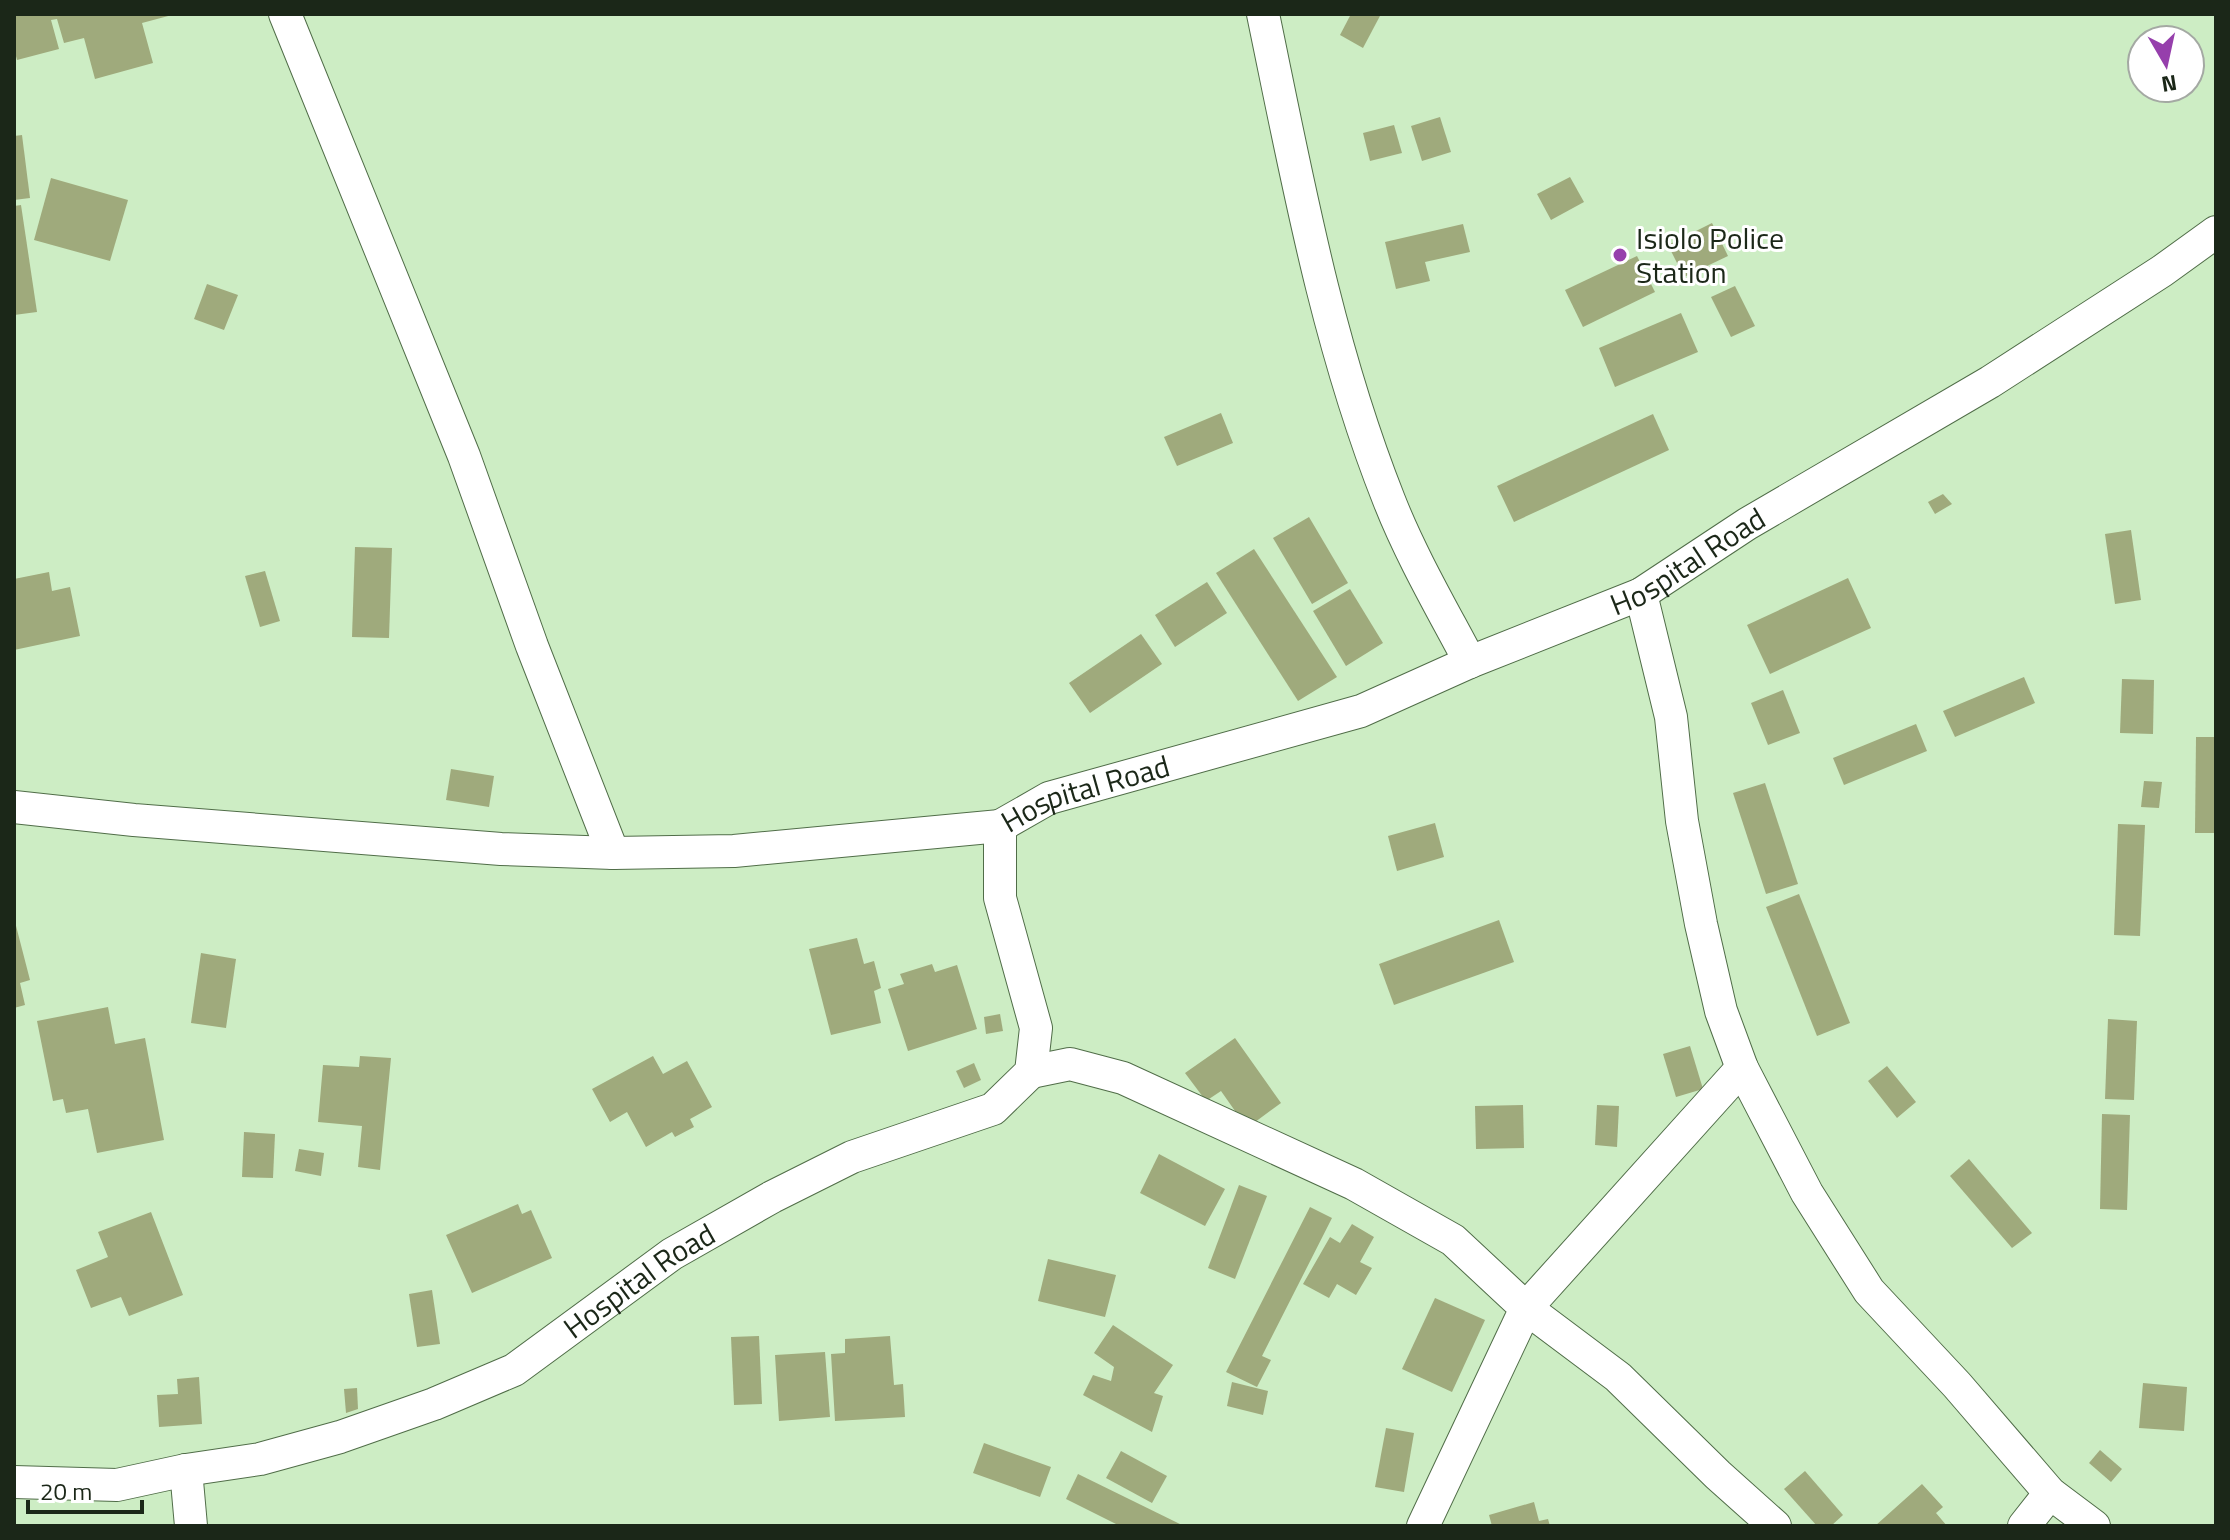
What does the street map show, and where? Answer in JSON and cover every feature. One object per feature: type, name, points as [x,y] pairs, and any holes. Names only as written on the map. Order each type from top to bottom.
[{"type":"street","points":[[285,14],[464,456],[532,646],[613,853]]},
{"type":"street","points":[[1263,14],[1313,251],[1350,393],[1389,502],[1470,662]]},
{"type":"street","name":"Hospital Road","points":[[14,1482],[117,1485],[186,1470],[260,1459],[340,1437],[434,1404],[514,1370],[684,1247],[772,1197],[852,1157],[993,1109],[1031,1072],[1036,1028],[1000,898],[1000,826],[1049,798],[1361,711],[1470,662],[1641,594],[1747,524],[1990,382],[2162,271],[2216,232]]},
{"type":"street","points":[[1641,594],[1671,717],[1682,821],[1701,924],[1721,1011],[1742,1068],[1807,1193],[1869,1291],[1957,1385],[2050,1493],[2094,1526]]},
{"type":"street","points":[[14,807],[134,820],[469,847],[613,853],[734,851],[1000,826]]},
{"type":"street","points":[[1031,1072],[1070,1064],[1123,1078],[1354,1184],[1453,1240],[1526,1308],[1618,1377],[1775,1526]]},
{"type":"street","points":[[1423,1526],[1526,1308],[1742,1068]]},
{"type":"street","points":[[186,1470],[191,1526]]},
{"type":"street","points":[[2024,1526],[2050,1493]]},
{"type":"building","points":[[14,14],[172,15],[142,23],[153,63],[95,79],[84,38],[64,43],[57,19],[51,20],[59,49],[17,60]]},
{"type":"building","points":[[1351,14],[1381,14],[1363,48],[1340,35]]},
{"type":"building","points":[[1440,117],[1451,152],[1422,161],[1411,126]]},
{"type":"building","points":[[1394,125],[1402,153],[1370,161],[1363,133]]},
{"type":"building","points":[[22,135],[30,198],[14,200],[14,136]]},
{"type":"building","points":[[1570,177],[1584,202],[1551,220],[1537,194]]},
{"type":"building","points":[[51,178],[128,200],[110,261],[34,240]]},
{"type":"building","points":[[21,205],[37,312],[14,315],[14,206]]},
{"type":"building","points":[[1712,223],[1728,256],[1684,277],[1668,245]]},
{"type":"building","points":[[1463,224],[1470,252],[1425,262],[1430,281],[1396,289],[1385,242]]},
{"type":"building","points":[[1637,256],[1655,292],[1583,327],[1565,290]]},
{"type":"building","points":[[207,284],[238,295],[224,330],[194,319]]},
{"type":"building","points":[[1735,286],[1755,326],[1731,337],[1711,297]]},
{"type":"building","points":[[1681,313],[1698,352],[1615,387],[1599,348]]},
{"type":"building","points":[[1221,413],[1233,443],[1177,466],[1164,437]]},
{"type":"building","points":[[1653,414],[1669,450],[1514,522],[1497,486]]},
{"type":"building","points":[[1943,494],[1952,504],[1935,514],[1928,502]]},
{"type":"building","points":[[1309,517],[1348,583],[1312,604],[1273,538]]},
{"type":"building","points":[[2131,530],[2141,600],[2115,604],[2105,534]]},
{"type":"building","points":[[355,547],[392,548],[389,638],[352,637]]},
{"type":"building","points":[[1254,549],[1337,677],[1298,701],[1216,573]]},
{"type":"building","points":[[265,571],[280,621],[260,627],[245,576]]},
{"type":"building","points":[[49,572],[52,591],[70,587],[80,636],[14,650],[14,579]]},
{"type":"building","points":[[1848,578],[1871,628],[1770,674],[1747,625]]},
{"type":"building","points":[[1207,582],[1227,613],[1175,647],[1155,615]]},
{"type":"building","points":[[1350,589],[1383,643],[1346,666],[1313,611]]},
{"type":"building","points":[[1141,634],[1162,664],[1090,713],[1069,683]]},
{"type":"building","points":[[2024,677],[2035,703],[1955,737],[1943,711]]},
{"type":"building","points":[[2122,679],[2154,680],[2153,734],[2120,733]]},
{"type":"building","points":[[1783,690],[1800,733],[1768,745],[1751,703]]},
{"type":"building","points":[[1916,724],[1927,751],[1844,785],[1833,758]]},
{"type":"building","points":[[2196,737],[2216,737],[2216,833],[2195,833]]},
{"type":"building","points":[[451,769],[494,776],[489,807],[446,800]]},
{"type":"building","points":[[2144,781],[2162,782],[2159,808],[2141,807]]},
{"type":"building","points":[[1765,783],[1798,884],[1766,894],[1733,793]]},
{"type":"building","points":[[1435,823],[1444,857],[1397,871],[1388,836]]},
{"type":"building","points":[[2118,824],[2145,825],[2140,936],[2114,935]]},
{"type":"building","points":[[1799,894],[1850,1023],[1817,1036],[1766,907]]},
{"type":"building","points":[[14,918],[30,980],[20,983],[25,1005],[14,1008]]},
{"type":"building","points":[[1499,920],[1514,962],[1394,1005],[1379,964]]},
{"type":"building","points":[[857,938],[864,964],[874,961],[881,988],[874,991],[881,1023],[831,1035],[809,949]]},
{"type":"building","points":[[201,953],[236,959],[226,1028],[191,1023]]},
{"type":"building","points":[[932,964],[935,972],[957,965],[977,1029],[908,1051],[888,989],[904,984],[900,974]]},
{"type":"building","points":[[108,1007],[115,1044],[145,1038],[164,1140],[97,1153],[88,1109],[66,1113],[63,1099],[53,1101],[37,1021]]},
{"type":"building","points":[[1000,1014],[1003,1031],[986,1034],[984,1017]]},
{"type":"building","points":[[2108,1019],[2137,1021],[2134,1100],[2105,1099]]},
{"type":"building","points":[[1235,1038],[1281,1103],[1247,1128],[1221,1091],[1206,1101],[1185,1073]]},
{"type":"building","points":[[1690,1046],[1703,1089],[1676,1097],[1663,1054]]},
{"type":"building","points":[[360,1056],[391,1058],[380,1170],[358,1167],[362,1126],[318,1122],[323,1065],[359,1067]]},
{"type":"building","points":[[653,1056],[663,1074],[687,1061],[712,1107],[690,1119],[694,1127],[675,1137],[672,1132],[646,1147],[627,1112],[610,1122],[592,1089]]},
{"type":"building","points":[[974,1063],[981,1080],[964,1088],[956,1071]]},
{"type":"building","points":[[1887,1066],[1916,1102],[1897,1118],[1868,1081]]},
{"type":"building","points":[[1523,1105],[1524,1148],[1476,1149],[1475,1106]]},
{"type":"building","points":[[1597,1105],[1619,1106],[1617,1147],[1595,1145]]},
{"type":"building","points":[[2102,1114],[2130,1115],[2127,1210],[2100,1209]]},
{"type":"building","points":[[244,1132],[275,1134],[273,1178],[242,1177]]},
{"type":"building","points":[[299,1149],[324,1153],[321,1176],[295,1171]]},
{"type":"building","points":[[1159,1154],[1225,1189],[1205,1226],[1140,1193]]},
{"type":"building","points":[[1969,1159],[2032,1233],[2012,1248],[1950,1176]]},
{"type":"building","points":[[1239,1185],[1267,1196],[1235,1279],[1208,1268]]},
{"type":"building","points":[[518,1204],[522,1214],[531,1210],[552,1258],[472,1293],[446,1235]]},
{"type":"building","points":[[1310,1207],[1332,1218],[1262,1356],[1271,1360],[1257,1387],[1226,1372]]},
{"type":"building","points":[[151,1212],[183,1295],[129,1316],[121,1297],[91,1308],[76,1270],[108,1257],[98,1232]]},
{"type":"building","points":[[1352,1224],[1374,1237],[1360,1262],[1372,1268],[1356,1295],[1337,1284],[1329,1298],[1303,1284],[1330,1237],[1340,1243]]},
{"type":"building","points":[[1048,1259],[1116,1275],[1105,1317],[1038,1301]]},
{"type":"building","points":[[432,1290],[440,1344],[417,1347],[409,1294]]},
{"type":"building","points":[[1435,1298],[1485,1320],[1452,1392],[1402,1369]]},
{"type":"building","points":[[1113,1325],[1173,1365],[1154,1393],[1163,1396],[1152,1432],[1083,1395],[1093,1375],[1111,1381],[1114,1367],[1094,1353]]},
{"type":"building","points":[[759,1336],[762,1404],[734,1405],[731,1337]]},
{"type":"building","points":[[890,1336],[894,1385],[903,1384],[905,1417],[835,1421],[831,1354],[845,1353],[845,1339]]},
{"type":"building","points":[[825,1352],[830,1417],[779,1421],[775,1355]]},
{"type":"building","points":[[199,1377],[202,1424],[159,1427],[157,1395],[178,1394],[177,1379]]},
{"type":"building","points":[[1232,1382],[1268,1391],[1263,1415],[1227,1406]]},
{"type":"building","points":[[2143,1383],[2187,1387],[2184,1431],[2139,1428]]},
{"type":"building","points":[[357,1388],[358,1409],[346,1413],[344,1389]]},
{"type":"building","points":[[1386,1428],[1414,1433],[1404,1492],[1375,1487]]},
{"type":"building","points":[[984,1443],[1051,1467],[1040,1497],[973,1473]]},
{"type":"building","points":[[2100,1450],[2122,1469],[2111,1482],[2089,1463]]},
{"type":"building","points":[[1121,1451],[1167,1476],[1152,1503],[1106,1478]]},
{"type":"building","points":[[1805,1471],[1843,1515],[1831,1526],[1817,1526],[1784,1489]]},
{"type":"building","points":[[1078,1474],[1184,1526],[1120,1526],[1066,1499]]},
{"type":"building","points":[[1922,1484],[1943,1507],[1936,1513],[1947,1526],[1875,1526]]},
{"type":"building","points":[[1534,1502],[1539,1521],[1548,1519],[1550,1526],[1492,1526],[1489,1515]]},
{"type":"place","name":"Isiolo Police Station","points":[[1620,255]]}]
